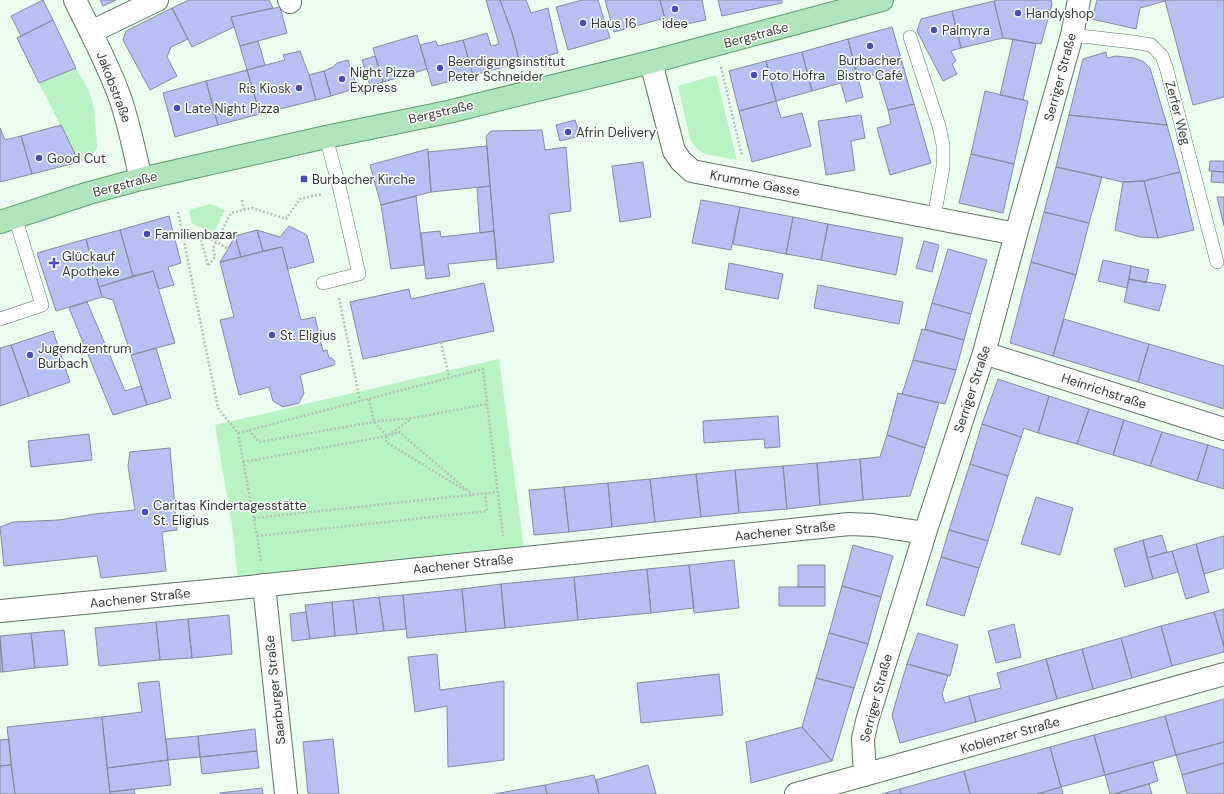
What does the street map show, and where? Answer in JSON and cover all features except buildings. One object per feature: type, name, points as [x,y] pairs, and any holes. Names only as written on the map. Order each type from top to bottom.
[{"type":"main road","name":"Bergstraße","points":[[7,220],[89,193],[141,179],[326,137],[448,112],[716,46],[882,0]]},
{"type":"street","name":"Jakobstraße","points":[[75,0],[111,74],[130,130],[141,179]]},
{"type":"street","points":[[91,32],[157,0]]},
{"type":"street","name":"Serriger Straße","points":[[865,775],[863,739],[925,533],[984,353],[1072,35],[1080,0]]},
{"type":"street","name":"Krumme Gasse","points":[[651,62],[674,151],[681,161],[692,171],[1016,234]]},
{"type":"street","name":"Heinrichstraße","points":[[984,353],[1224,429]]},
{"type":"street","name":"Aachener Straße","points":[[0,611],[849,524],[873,525],[925,533]]},
{"type":"street","name":"Saarburger Straße","points":[[264,585],[286,794]]},
{"type":"street","name":"Koblenzer Straße","points":[[796,794],[1224,674]]},
{"type":"lane","name":"Zerfer Weg","points":[[1072,35],[1133,42],[1151,46],[1162,56],[1217,262]]},
{"type":"lane","points":[[910,37],[939,126],[943,145],[943,167],[934,218]]},
{"type":"lane","points":[[326,137],[359,274],[329,281]]},
{"type":"lane","points":[[0,319],[42,305],[7,220]]},
{"type":"path","points":[[716,46],[748,182]]},
{"type":"path","points":[[200,235],[208,266],[216,257],[213,248],[231,213],[252,208],[286,219],[300,198],[316,195]]},
{"type":"path","points":[[242,200],[244,209]]},
{"type":"path","points":[[178,212],[218,408],[238,433],[258,536],[486,511],[485,494]]},
{"type":"path","points":[[182,229],[200,235],[228,249]]},
{"type":"path","points":[[329,281],[360,401]]},
{"type":"path","points":[[441,342],[449,377]]},
{"type":"path","points":[[238,433],[483,369],[505,560]]},
{"type":"path","points":[[369,399],[374,422],[387,436]]},
{"type":"path","points":[[249,430],[259,442],[374,422],[413,418],[487,404]]},
{"type":"path","points":[[413,418],[387,436],[386,442],[473,495]]},
{"type":"path","points":[[243,462],[387,436],[399,432],[473,495]]},
{"type":"path","points":[[254,518],[498,492]]},
{"type":"green space","points":[[76,68],[88,89],[94,107],[97,147],[93,156],[79,162],[39,83]]},
{"type":"green space","points":[[716,75],[737,160],[705,154],[696,148],[690,139],[678,86]]},
{"type":"green space","points":[[210,204],[225,210],[214,232],[192,224],[189,210]]},
{"type":"green space","points":[[499,359],[525,557],[239,588],[232,525],[215,425]]},
{"type":"place","name":"idee","points":[[675,9]]},
{"type":"place","name":"Handyshop","points":[[1018,13]]},
{"type":"place","name":"Haus 16","points":[[583,23]]},
{"type":"place","name":"Palmyra","points":[[934,30]]},
{"type":"place","name":"Burbacher Bistro Café","points":[[870,46]]},
{"type":"place","name":"Beerdigungsinstitut Peter Schneider","points":[[440,68]]},
{"type":"place","name":"Foto Hofra","points":[[754,75]]},
{"type":"place","name":"Night Pizza Express","points":[[342,79]]},
{"type":"place","name":"Ris Kiosk","points":[[299,88]]},
{"type":"place","name":"Late Night Pizza","points":[[177,108]]},
{"type":"place","name":"Afrin Delivery","points":[[568,132]]},
{"type":"place","name":"Good Cut","points":[[39,158]]},
{"type":"place","name":"Burbacher Kirche","points":[[304,179]]},
{"type":"place","name":"Familienbazar","points":[[147,234]]},
{"type":"place","name":"Glückauf Apotheke","points":[[54,263]]},
{"type":"place","name":"St. Eligius","points":[[272,335]]},
{"type":"place","name":"Jugendzentrum Burbach","points":[[30,355]]},
{"type":"place","name":"Caritas Kindertagesstätte St. Eligius","points":[[145,512]]}]
